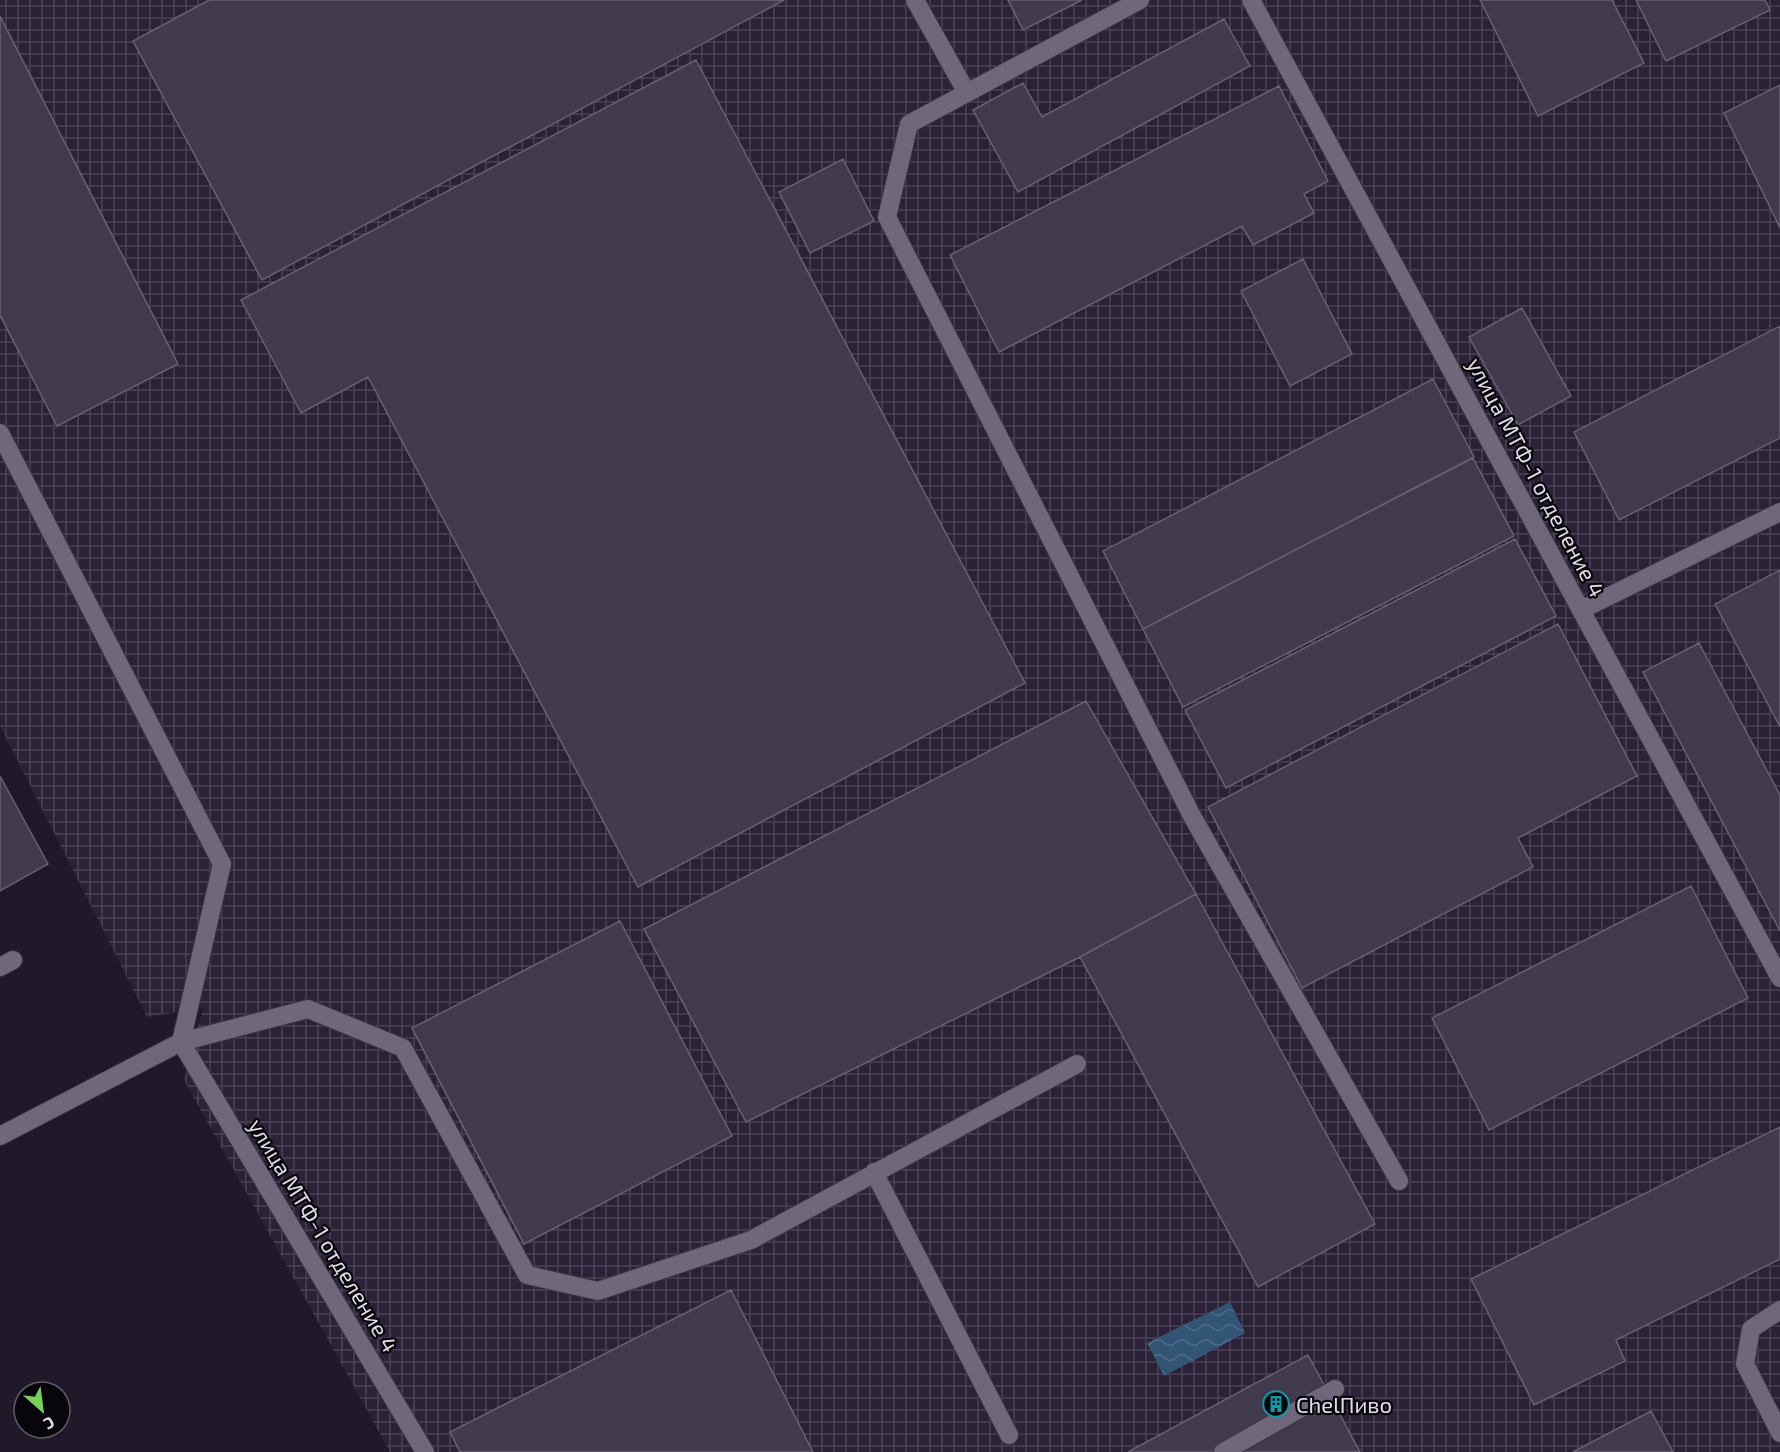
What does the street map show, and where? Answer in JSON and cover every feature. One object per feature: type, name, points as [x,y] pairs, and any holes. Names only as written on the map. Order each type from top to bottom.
[{"type":"street","points":[[915,0],[967,93]]},
{"type":"street","points":[[1140,0],[909,124],[887,217],[1192,816],[1399,1181]]},
{"type":"street","name":"улица МТФ-1 отделение 4","points":[[1251,0],[1780,978]]},
{"type":"street","points":[[0,433],[222,864],[181,1042]]},
{"type":"street","points":[[1581,610],[1780,512]]},
{"type":"street","points":[[0,1136],[181,1042],[308,1009],[403,1048],[526,1275],[598,1292],[751,1240],[1077,1064]]},
{"type":"street","name":"улица МТФ-1 отделение 4","points":[[181,1042],[425,1452]]},
{"type":"street","points":[[874,1173],[1009,1435]]},
{"type":"street","points":[[1780,1310],[1750,1329],[1745,1364],[1780,1433]]},
{"type":"street","points":[[1223,1452],[1335,1389]]},
{"type":"shaded area","points":[[0,0],[1780,0],[1780,1452],[390,1452],[184,1080],[203,1008],[147,1017],[0,726]]},
{"type":"water","points":[[1230,1302],[1245,1333],[1164,1376],[1147,1343]]},
{"type":"building","points":[[209,0],[784,0],[262,280],[133,41]]},
{"type":"building","points":[[1008,0],[1082,0],[1023,30]]},
{"type":"building","points":[[1480,0],[1612,0],[1644,63],[1538,116]]},
{"type":"building","points":[[1636,0],[1765,0],[1770,10],[1666,61]]},
{"type":"building","points":[[0,16],[178,364],[57,426],[0,315]]},
{"type":"building","points":[[1224,19],[1250,66],[1018,192],[973,110],[1023,83],[1042,117]]},
{"type":"building","points":[[696,60],[1025,683],[638,887],[368,377],[301,413],[241,300]]},
{"type":"building","points":[[1780,85],[1780,228],[1724,113]]},
{"type":"building","points":[[1279,86],[1328,181],[1304,194],[1314,213],[1253,245],[1242,226],[999,352],[950,255]]},
{"type":"building","points":[[843,159],[874,221],[810,253],[779,192]]},
{"type":"building","points":[[1303,259],[1352,354],[1290,386],[1241,291]]},
{"type":"building","points":[[1522,308],[1571,396],[1518,425],[1469,337]]},
{"type":"building","points":[[1780,326],[1780,438],[1619,520],[1574,432]]},
{"type":"building","points":[[1433,379],[1474,457],[1143,629],[1103,551]]},
{"type":"building","points":[[1473,458],[1514,536],[1183,707],[1143,629]]},
{"type":"building","points":[[1515,539],[1556,616],[1226,788],[1185,710]]},
{"type":"building","points":[[1780,570],[1780,727],[1715,604]]},
{"type":"building","points":[[1558,624],[1637,776],[1518,838],[1533,867],[1302,988],[1208,807]]},
{"type":"building","points":[[1699,643],[1780,795],[1780,931],[1643,672]]},
{"type":"building","points":[[1086,701],[1196,894],[1080,957],[746,1122],[644,929]]},
{"type":"building","points":[[0,776],[48,864],[0,891]]},
{"type":"building","points":[[1691,886],[1748,998],[1489,1130],[1432,1018]]},
{"type":"building","points":[[1196,894],[1375,1224],[1258,1287],[1080,957]]},
{"type":"building","points":[[620,921],[732,1136],[524,1244],[412,1028]]},
{"type":"building","points":[[1780,1127],[1780,1259],[1616,1340],[1625,1361],[1534,1405],[1471,1279]]},
{"type":"building","points":[[731,1290],[813,1452],[460,1452],[450,1432]]},
{"type":"building","name":"ChelПиво","points":[[1308,1355],[1360,1452],[1128,1452]]},
{"type":"building","points":[[1651,1411],[1673,1452],[1573,1452]]},
{"type":"place","name":"ChelПиво","points":[[1276,1404]]}]
